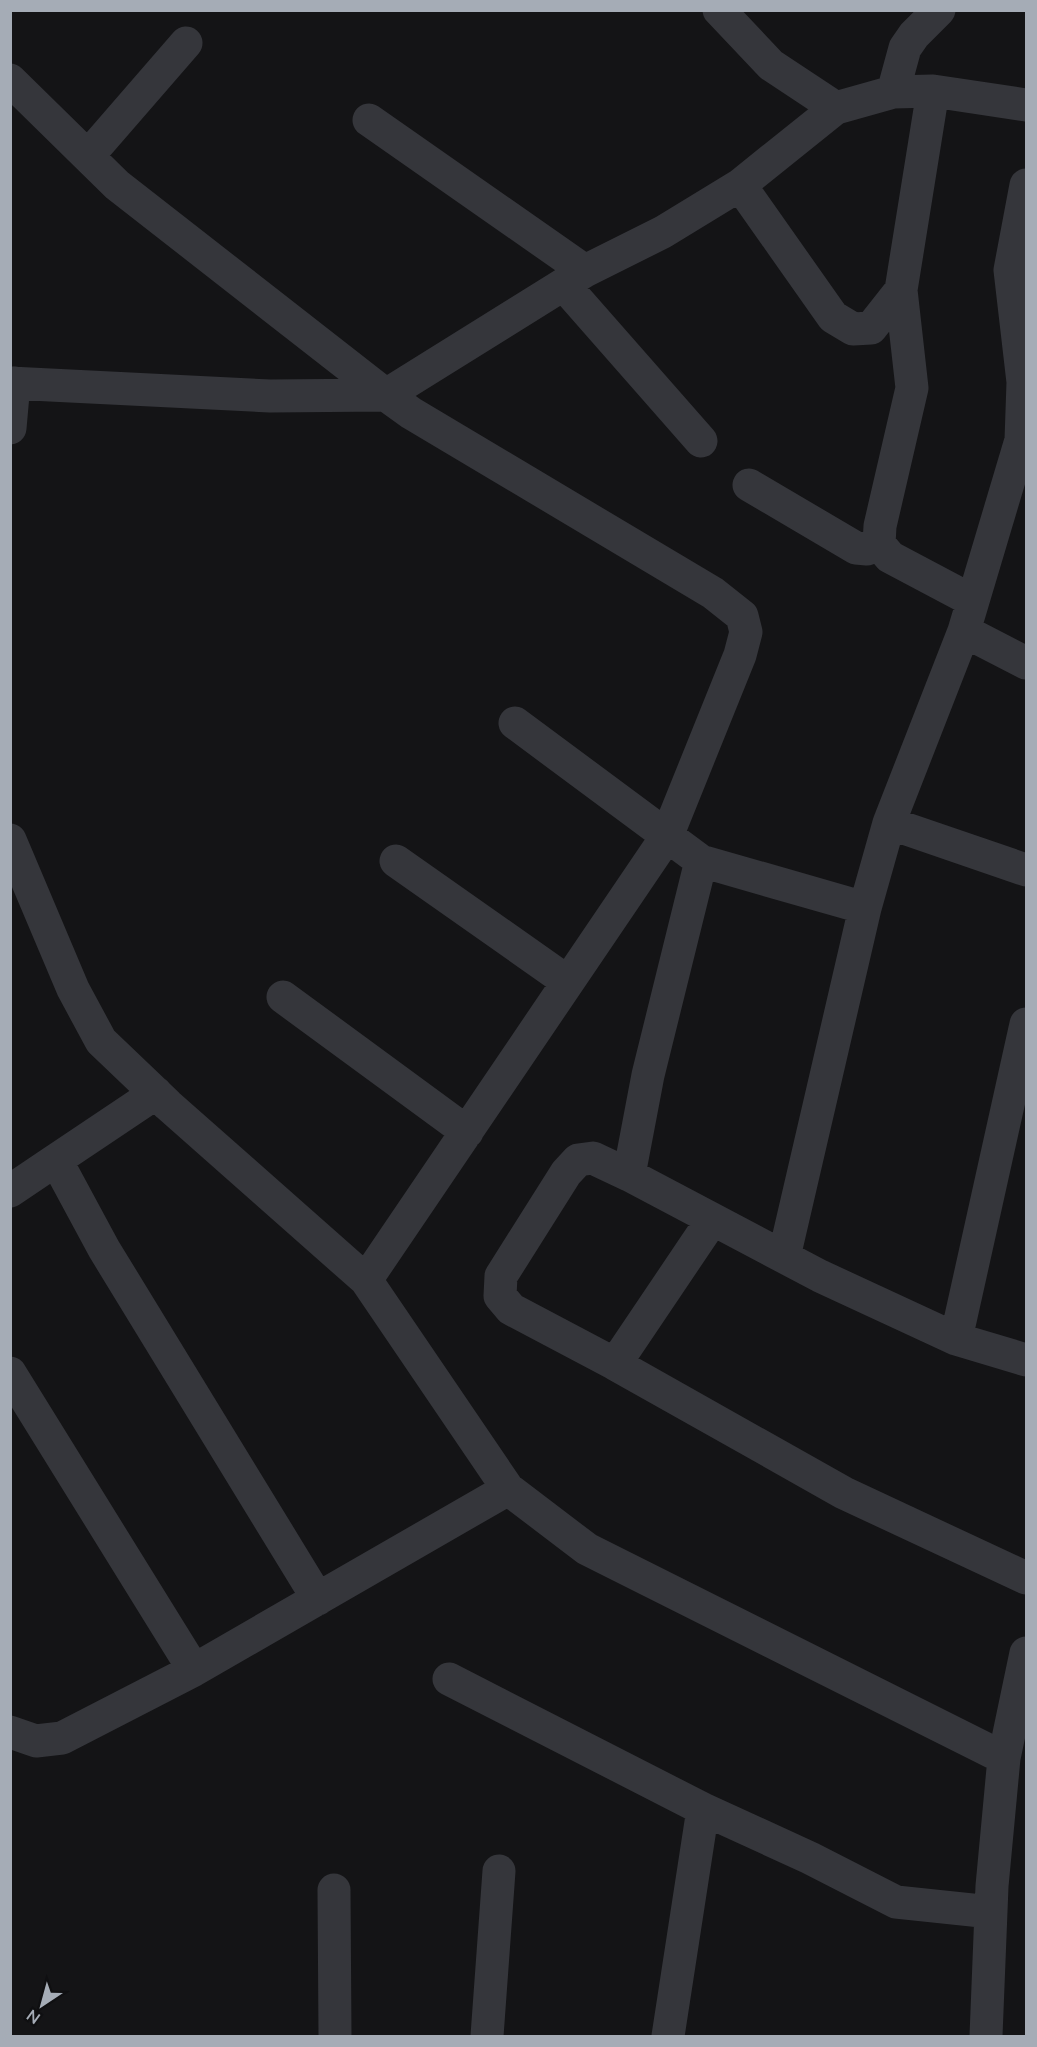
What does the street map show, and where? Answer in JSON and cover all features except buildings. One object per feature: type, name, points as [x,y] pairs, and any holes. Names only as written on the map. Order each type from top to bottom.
[{"type":"street","points":[[719,10],[771,65],[836,108]]},
{"type":"street","points":[[893,92],[905,48],[914,35],[939,10]]},
{"type":"street","points":[[88,156],[186,43]]},
{"type":"street","points":[[10,80],[117,185],[386,395],[411,413],[713,593],[742,616],[746,632],[740,655],[667,836],[366,1280]]},
{"type":"street","points":[[10,428],[12,383],[270,396],[386,395],[574,278],[663,232],[740,185],[836,108],[893,92],[933,92],[1026,105]]},
{"type":"street","points":[[933,92],[901,290],[912,388],[880,526],[879,544],[890,557],[969,616],[1026,663]]},
{"type":"street","points":[[369,120],[574,278],[701,441]]},
{"type":"street","points":[[784,1257],[865,908],[889,823],[969,616],[1021,440],[1023,382],[1010,270],[1026,184]]},
{"type":"street","points":[[740,185],[833,317],[853,329],[871,328],[901,290]]},
{"type":"street","points":[[749,485],[856,548],[867,549],[879,544]]},
{"type":"street","points":[[515,723],[701,861],[865,908]]},
{"type":"street","points":[[889,823],[1026,870]]},
{"type":"street","points":[[12,848],[73,989],[101,1041],[366,1280],[508,1490],[587,1549],[1004,1758]]},
{"type":"street","points":[[396,861],[568,982]]},
{"type":"street","points":[[629,1175],[648,1075],[701,861]]},
{"type":"street","points":[[283,997],[467,1132]]},
{"type":"street","points":[[956,1339],[1026,1024]]},
{"type":"street","points":[[10,1191],[156,1093]]},
{"type":"street","points":[[1026,1360],[956,1339],[819,1276],[593,1158],[578,1160],[566,1173],[501,1276],[500,1296],[512,1309],[615,1364],[844,1493],[1026,1578]]},
{"type":"street","points":[[56,1160],[104,1249],[318,1599]]},
{"type":"street","points":[[615,1364],[712,1220]]},
{"type":"street","points":[[10,1373],[194,1670]]},
{"type":"street","points":[[10,1732],[36,1742],[62,1738],[194,1670],[508,1490]]},
{"type":"street","points":[[986,2037],[991,1912],[1004,1758],[1026,1653]]},
{"type":"street","points":[[449,1679],[703,1809],[810,1858],[896,1902],[991,1912]]},
{"type":"street","points":[[668,2037],[703,1809]]},
{"type":"street","points":[[487,2037],[499,1871]]},
{"type":"street","points":[[334,1890],[335,2037]]}]
